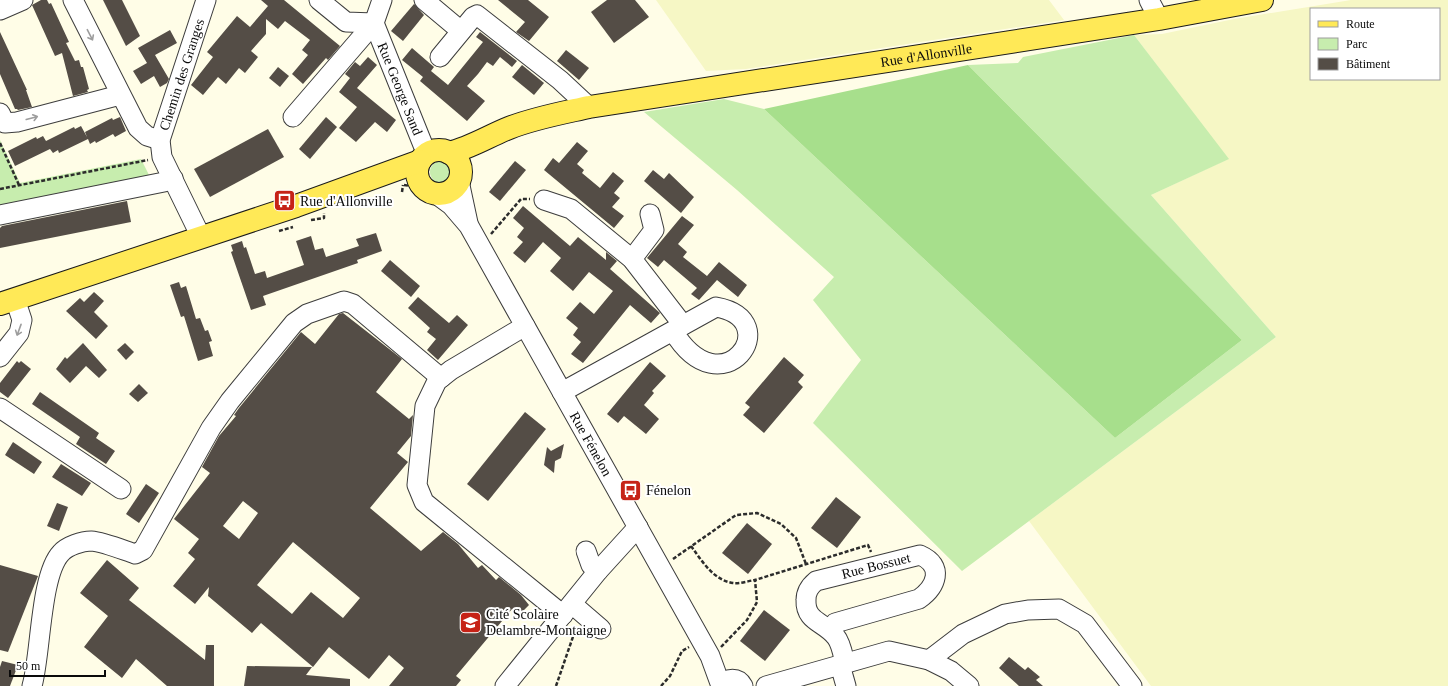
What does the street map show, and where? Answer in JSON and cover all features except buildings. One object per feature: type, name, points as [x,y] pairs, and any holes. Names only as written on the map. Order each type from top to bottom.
[{"type":"main road","name":"Rue d'Allonville","points":[[7,301],[357,185],[444,164],[509,128],[589,107],[1154,9],[1262,0]]},
{"type":"main road","points":[[444,164],[450,191],[429,189],[418,172],[444,164]]},
{"type":"main road","name":"Rue d'Allonville","points":[[357,185],[380,180],[404,181],[429,189]]},
{"type":"street","points":[[0,10],[22,0]]},
{"type":"street","points":[[73,0],[138,128],[161,149],[172,178],[201,237]]},
{"type":"street","name":"Chemin des Granges","points":[[161,149],[206,0]]},
{"type":"street","name":"Rue George Sand","points":[[319,0],[346,22],[374,23]]},
{"type":"street","name":"Rue George Sand","points":[[382,0],[374,23],[423,145],[444,164]]},
{"type":"street","points":[[424,0],[461,31]]},
{"type":"street","points":[[440,57],[473,16],[480,16],[560,80],[589,107]]},
{"type":"street","points":[[293,117],[374,23]]},
{"type":"street","points":[[0,113],[5,123],[17,122],[120,94]]},
{"type":"street","name":"Rue Fénelon","points":[[444,164],[469,226],[480,246],[712,659],[731,684]]},
{"type":"street","points":[[0,215],[164,182],[172,178]]},
{"type":"street","name":"Rue Fénelon","points":[[429,189],[451,205],[469,226]]},
{"type":"street","points":[[544,200],[571,209],[632,259],[678,328],[562,392]]},
{"type":"street","points":[[632,259],[654,230],[650,214]]},
{"type":"street","points":[[0,357],[19,333],[22,320],[7,301]]},
{"type":"street","points":[[32,686],[47,591],[55,561],[61,552],[71,546],[91,541],[135,554],[143,550],[211,428],[230,401],[294,323],[307,314],[344,301],[353,304],[441,378]]},
{"type":"street","points":[[525,326],[451,370],[437,381],[425,406],[417,485],[424,502],[571,610],[601,629]]},
{"type":"street","points":[[0,408],[121,489]]},
{"type":"street","points":[[505,686],[571,610],[598,571],[638,526]]},
{"type":"street","points":[[586,550],[591,565],[598,571]]},
{"type":"street","name":"Rue Bossuet","points":[[830,630],[835,623],[919,599],[928,593],[936,574],[934,565],[928,559],[920,555],[816,581],[809,586],[805,608],[814,620],[830,630],[837,638],[846,686]]},
{"type":"street","points":[[929,660],[963,634],[1005,614],[1028,610],[1058,609],[1085,624],[1132,686]]},
{"type":"street","points":[[766,686],[889,651],[929,660],[951,671],[969,686]]},
{"type":"street","points":[[731,684],[760,686]]},
{"type":"path","points":[[0,143],[19,185]]},
{"type":"path","points":[[0,189],[161,149]]},
{"type":"path","points":[[480,246],[521,199],[544,200]]},
{"type":"path","points":[[661,568],[736,515],[757,513],[781,524],[796,538],[806,564]]},
{"type":"path","points":[[691,546],[707,569],[723,580],[734,583],[755,580],[868,545],[876,566]]},
{"type":"path","points":[[712,659],[747,620],[757,602],[755,580]]},
{"type":"path","points":[[556,686],[575,633],[571,610]]},
{"type":"path","points":[[661,686],[670,676],[682,651],[701,639]]},
{"type":"green space","points":[[656,0],[1049,0],[1064,20],[746,69],[706,71]]},
{"type":"green space","points":[[1351,0],[1448,0],[1448,686],[1151,686],[1029,521],[1276,337],[1151,195],[1228,159],[1134,35],[1162,34],[1234,19]]},
{"type":"green space","points":[[1134,35],[1229,159],[1151,195],[1276,337],[962,571],[813,423],[861,360],[813,300],[834,277],[737,190],[644,112],[724,99],[764,109],[1115,438],[1242,340],[968,65],[1018,63],[1023,57]]},
{"type":"green space","points":[[968,65],[1242,340],[1115,438],[764,109]]},
{"type":"green space","points":[[0,140],[20,183],[141,159],[150,177],[0,207]]},
{"type":"green space","points":[[441,161],[449,164],[452,172],[449,180],[441,183],[433,180],[430,172],[433,164]]},
{"type":"place","name":"Rue d'Allonville","points":[[284,201]]},
{"type":"place","name":"Fénelon","points":[[631,490]]},
{"type":"place","name":"Cité Scolaire Delambre-Montaigne","points":[[471,622]]}]
